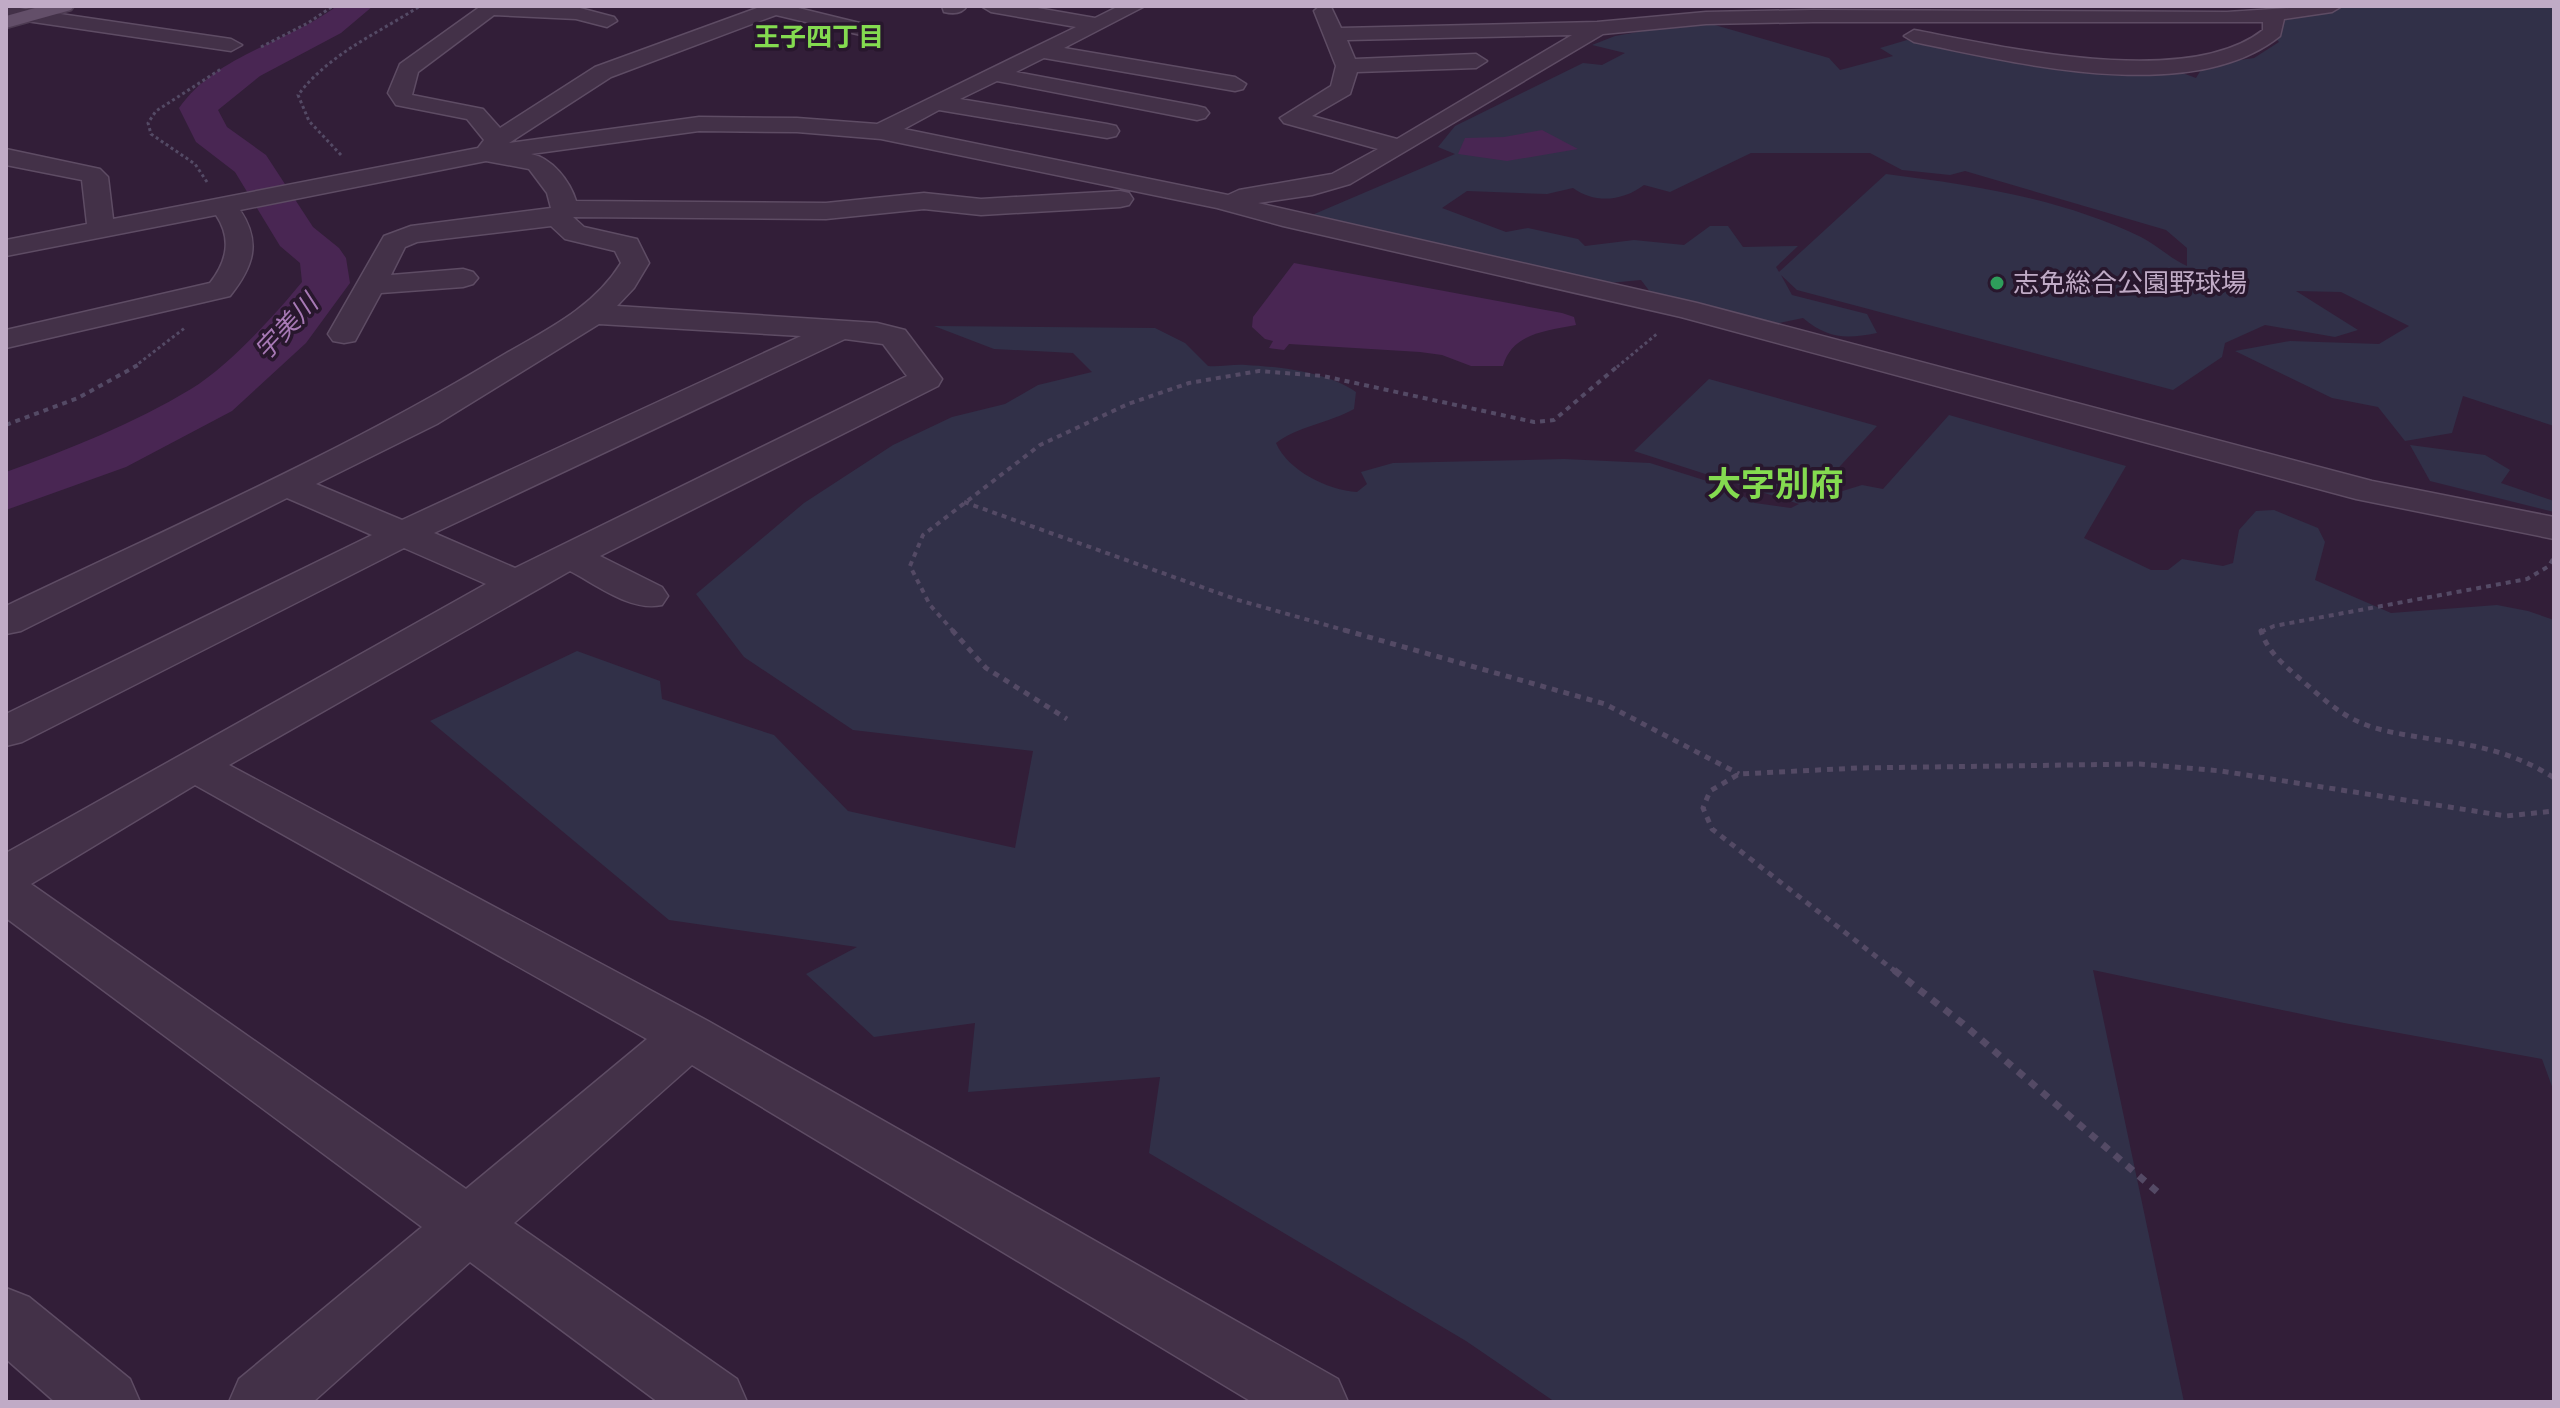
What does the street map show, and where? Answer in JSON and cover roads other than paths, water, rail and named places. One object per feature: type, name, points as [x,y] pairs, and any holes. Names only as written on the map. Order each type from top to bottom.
[{"type":"main road","points":[[6,22],[64,6]]},
{"type":"street","points":[[492,147],[603,72],[773,9],[815,6]]},
{"type":"street","points":[[991,6],[1037,9],[1117,35]]},
{"type":"street","points":[[881,132],[936,102],[1135,6]]},
{"type":"street","points":[[1327,6],[1324,9],[1334,34],[1344,77]]},
{"type":"street","points":[[1335,6],[1347,6]]},
{"type":"street","points":[[2203,6],[2227,18]]},
{"type":"street","points":[[1889,18],[2000,53],[2144,67],[2196,64],[2249,50],[2289,11],[2332,6]]},
{"type":"street","points":[[6,622],[425,417],[593,314],[624,282],[635,263],[627,245],[575,233],[561,213],[560,192],[537,163],[492,147],[475,114],[404,100],[399,93],[408,69],[492,8],[576,13],[607,21]]},
{"type":"street","points":[[773,9],[865,30]]},
{"type":"street","points":[[6,12],[231,45]]},
{"type":"street","points":[[1334,34],[1700,12],[2271,26]]},
{"type":"street","points":[[1796,13],[1841,37]]},
{"type":"street","points":[[1889,18],[2227,18],[2271,26]]},
{"type":"street","points":[[1221,201],[1312,187],[1341,179],[1548,59],[1606,20]]},
{"type":"street","points":[[993,74],[1189,117],[1227,92],[1041,51]]},
{"type":"street","points":[[1400,147],[1292,118],[1344,77],[1548,59]]},
{"type":"street","points":[[1344,77],[1371,90]]},
{"type":"street","points":[[1443,94],[1486,96]]},
{"type":"street","points":[[936,102],[1107,131]]},
{"type":"street","points":[[6,248],[353,179],[492,147],[699,124],[797,125],[881,132],[1221,201],[1299,222],[1686,309],[2369,491],[2554,528]]},
{"type":"street","points":[[6,157],[91,174],[95,177],[101,228]]},
{"type":"street","points":[[344,334],[394,242],[411,234],[561,213],[826,211],[924,201],[997,206],[1118,199],[1152,188]]},
{"type":"street","points":[[6,339],[220,290],[235,272],[240,258],[240,230],[232,202]]},
{"type":"street","points":[[371,285],[463,278]]},
{"type":"street","points":[[6,876],[194,765],[518,583],[926,379],[894,337],[877,332],[593,314]]},
{"type":"street","points":[[6,732],[402,534],[841,330]]},
{"type":"street","points":[[287,485],[518,583]]},
{"type":"street","points":[[571,556],[648,596]]},
{"type":"street","points":[[194,765],[688,1036],[1298,1398]]},
{"type":"street","points":[[6,892],[713,1402]]},
{"type":"street","points":[[263,1402],[688,1036]]},
{"type":"street","points":[[6,1318],[106,1402]]},
{"type":"waterway","name":"宇美川","points":[[6,492],[106,455],[213,399],[288,332],[326,283],[323,258],[296,236],[251,164],[210,134],[198,108],[247,68],[329,26],[357,6]]},
{"type":"place","name":"志免総合公園野球場","points":[[1997,283]]},
{"type":"district","name":"王子四丁目","points":[[819,37]]},
{"type":"district","name":"大字別府","points":[[1775,484]]}]
